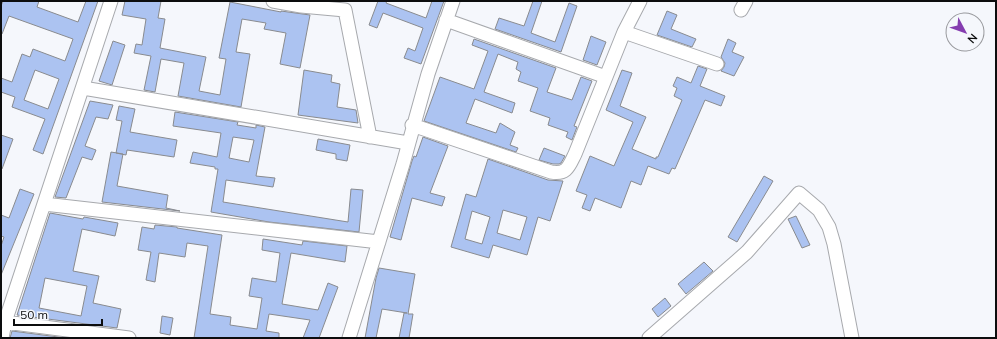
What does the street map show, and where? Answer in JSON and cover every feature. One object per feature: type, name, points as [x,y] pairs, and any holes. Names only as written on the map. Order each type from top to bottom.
[{"type":"street","points":[[111,1],[3,328],[129,338]]},
{"type":"street","points":[[273,1],[301,6],[345,6],[370,137]]},
{"type":"street","points":[[349,338],[408,143],[412,125],[453,1]]},
{"type":"street","points":[[412,125],[558,173],[562,172],[570,165],[624,32],[640,1]]},
{"type":"street","points":[[446,20],[606,77]]},
{"type":"street","points":[[624,32],[717,64]]},
{"type":"street","points":[[83,88],[408,143]]},
{"type":"street","points":[[649,338],[747,252],[799,193],[819,210],[829,227],[834,244],[852,338]]},
{"type":"street","points":[[44,204],[378,242]]},
{"type":"building","points":[[3,1],[39,1],[37,7],[78,22],[86,1],[98,1],[43,154],[33,150],[45,119],[12,107],[15,97],[1,92],[1,78],[12,82],[22,54],[30,57],[33,49],[65,61],[73,39],[9,16],[1,34],[1,6]],"holes":[[[35,70],[59,79],[48,109],[24,100]]]},
{"type":"building","points":[[125,1],[161,1],[158,18],[165,19],[160,48],[206,57],[199,91],[220,95],[226,59],[219,58],[230,2],[281,12],[310,15],[300,68],[280,64],[286,33],[264,29],[266,23],[242,19],[236,52],[250,54],[241,107],[178,96],[184,63],[161,59],[155,92],[144,90],[151,56],[134,53],[136,44],[142,45],[146,19],[122,15]]},
{"type":"building","points":[[378,1],[387,1],[386,3],[426,18],[432,1],[444,1],[421,64],[404,58],[408,48],[415,51],[423,28],[383,13],[377,28],[369,25]]},
{"type":"building","points":[[533,1],[542,1],[531,33],[555,42],[569,3],[577,6],[561,52],[495,29],[499,18],[524,26]]},
{"type":"building","points":[[667,11],[677,15],[671,29],[696,39],[692,47],[657,35]]},
{"type":"building","points":[[591,36],[606,42],[597,65],[583,60]]},
{"type":"building","points":[[474,39],[556,68],[547,92],[572,100],[581,77],[592,81],[574,126],[577,127],[572,140],[566,137],[568,132],[548,125],[550,118],[530,111],[538,88],[518,81],[521,72],[516,69],[518,62],[498,54],[484,92],[515,103],[512,113],[475,99],[466,123],[496,133],[500,123],[515,132],[510,145],[518,148],[516,152],[424,121],[440,77],[474,89],[488,51],[472,45]]},
{"type":"building","points":[[728,39],[736,43],[732,52],[744,57],[734,76],[721,71],[725,63],[721,57]]},
{"type":"building","points":[[113,41],[125,45],[112,85],[99,81]]},
{"type":"building","points":[[698,66],[707,69],[700,86],[725,96],[721,106],[705,100],[675,169],[672,168],[669,174],[648,166],[641,185],[631,181],[621,208],[595,198],[590,211],[582,208],[587,195],[576,191],[590,156],[614,166],[633,122],[606,110],[622,70],[632,73],[620,106],[646,117],[632,149],[656,159],[682,100],[674,96],[677,88],[673,86],[677,77],[691,83]]},
{"type":"building","points":[[304,70],[332,75],[331,82],[340,84],[337,107],[356,110],[358,123],[298,115]]},
{"type":"building","points":[[90,101],[113,105],[108,119],[96,117],[85,146],[96,150],[92,160],[82,157],[66,198],[55,197]]},
{"type":"building","points":[[119,106],[135,109],[130,132],[177,140],[174,157],[127,150],[126,155],[116,153],[122,121],[116,120]]},
{"type":"building","points":[[175,112],[238,122],[237,125],[256,128],[256,125],[265,127],[256,176],[275,178],[273,187],[226,180],[223,202],[348,222],[351,189],[363,190],[359,232],[269,222],[211,212],[218,169],[215,169],[215,167],[190,163],[193,152],[217,157],[221,133],[173,126]],"holes":[[[233,137],[254,140],[249,162],[229,158]]]},
{"type":"building","points":[[1,135],[13,139],[2,169],[1,169]]},
{"type":"building","points":[[423,137],[448,146],[430,193],[445,197],[442,206],[412,198],[401,240],[390,237],[412,161],[414,156],[416,157]]},
{"type":"building","points":[[318,139],[350,145],[347,161],[336,159],[336,154],[316,150]]},
{"type":"building","points":[[544,148],[565,156],[561,163],[553,164],[539,160]]},
{"type":"building","points":[[111,152],[123,154],[117,186],[168,195],[166,208],[180,211],[102,202]]},
{"type":"building","points":[[488,159],[548,180],[563,181],[550,221],[538,217],[527,255],[493,245],[489,258],[451,247],[466,194],[476,197]],"holes":[[[503,210],[527,217],[520,240],[497,233]],[[472,211],[490,217],[482,244],[465,239]]]},
{"type":"building","points":[[764,176],[773,181],[737,242],[728,237]]},
{"type":"building","points":[[20,189],[34,194],[1,275],[1,246],[4,237],[1,236],[1,215],[9,218]]},
{"type":"building","points":[[50,213],[118,223],[115,236],[82,229],[73,271],[99,276],[93,303],[121,309],[117,328],[17,315]],"holes":[[[45,278],[87,286],[81,316],[39,308]]]},
{"type":"building","points":[[796,216],[810,245],[802,248],[788,219]]},
{"type":"building","points":[[155,225],[177,227],[222,235],[210,314],[231,317],[230,325],[257,329],[262,298],[249,296],[252,278],[276,282],[280,253],[262,250],[263,239],[302,245],[303,241],[347,246],[345,262],[291,253],[282,304],[318,310],[328,283],[338,287],[319,338],[303,338],[310,320],[269,314],[266,331],[279,333],[279,338],[194,338],[208,246],[187,243],[185,257],[159,253],[155,282],[146,280],[151,252],[138,250],[142,227],[154,229]]},
{"type":"building","points":[[704,262],[713,271],[686,294],[678,284]]},
{"type":"building","points":[[379,268],[415,274],[408,314],[413,314],[409,338],[399,338],[404,313],[407,313],[382,309],[376,338],[365,338]]},
{"type":"building","points":[[665,298],[671,306],[658,317],[652,309]]},
{"type":"building","points":[[162,316],[173,318],[170,335],[160,333]]},
{"type":"building","points":[[12,331],[66,338],[10,338]]}]
